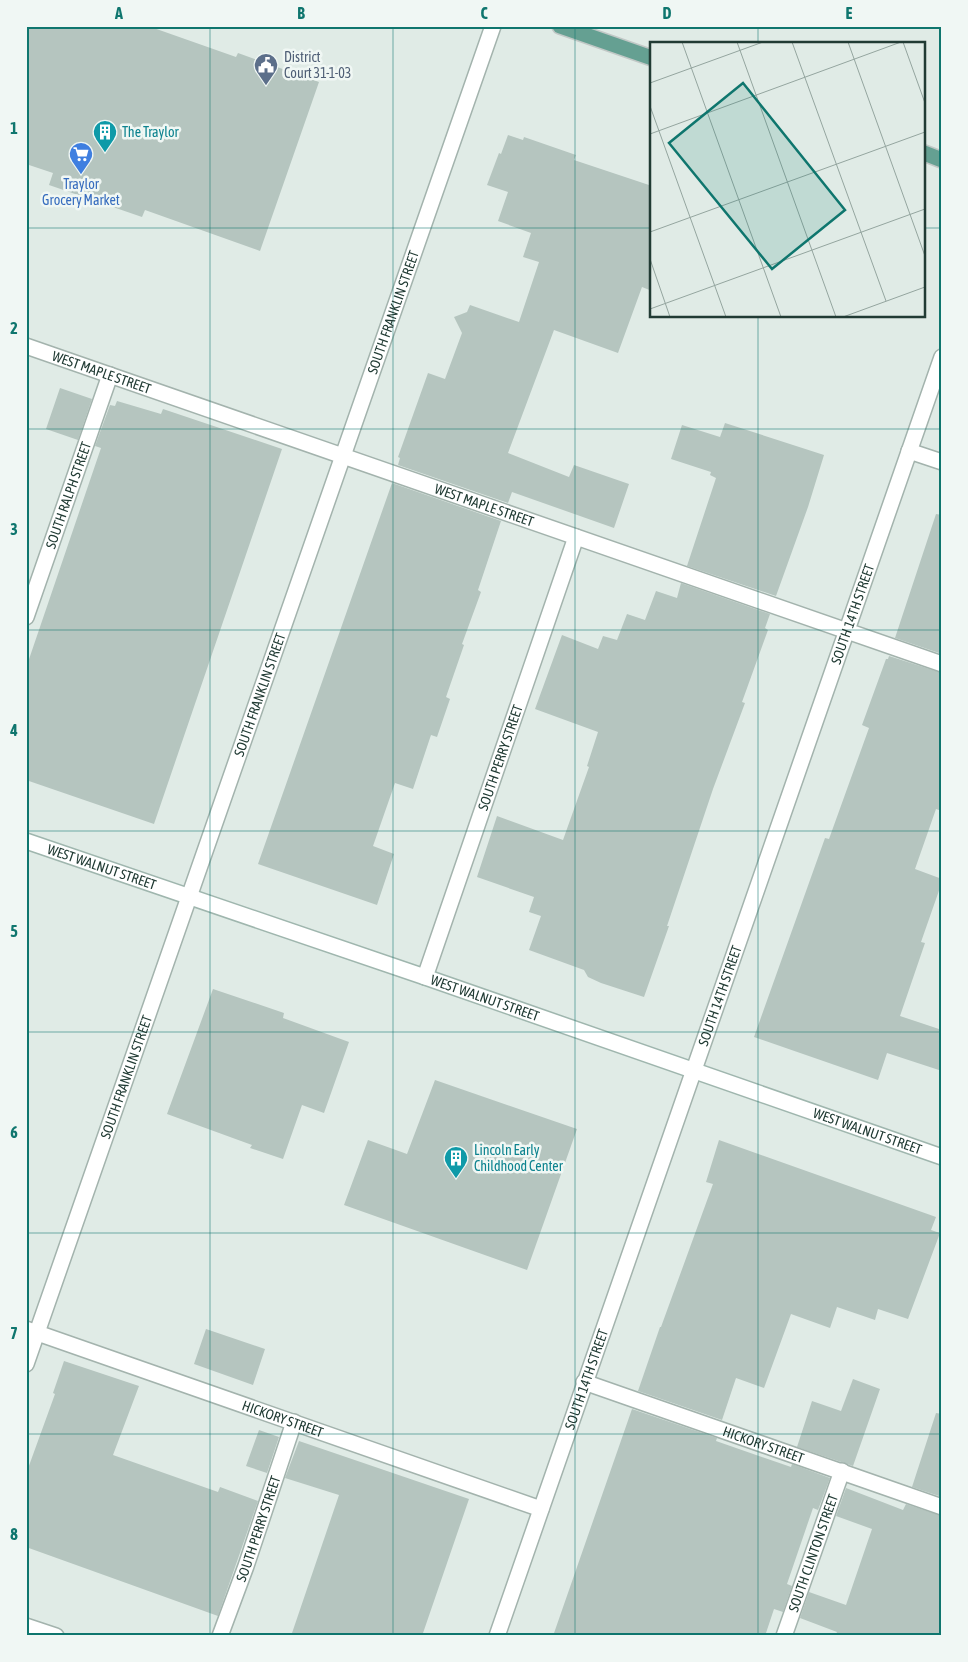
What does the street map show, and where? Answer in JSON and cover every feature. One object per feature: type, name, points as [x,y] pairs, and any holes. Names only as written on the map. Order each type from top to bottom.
[{"type":"main road","points":[[560,26],[650,57]]},
{"type":"main road","points":[[926,155],[942,160]]},
{"type":"street","name":"SOUTH FRANKLIN STREET","points":[[26,1364],[32,1331],[190,898],[493,26]]},
{"type":"street","name":"WEST MAPLE STREET","points":[[26,346],[942,664]]},
{"type":"street","name":"SOUTH 14TH STREET","points":[[497,1636],[942,357]]},
{"type":"street","name":"SOUTH RALPH STREET","points":[[26,617],[110,375]]},
{"type":"street","points":[[909,451],[942,462]]},
{"type":"street","name":"SOUTH PERRY STREET","points":[[425,977],[576,537]]},
{"type":"street","name":"WEST WALNUT STREET","points":[[26,841],[425,977],[942,1157]]},
{"type":"street","name":"HICKORY STREET","points":[[32,1331],[541,1509]]},
{"type":"street","name":"HICKORY STREET","points":[[584,1382],[942,1506]]},
{"type":"street","name":"SOUTH PERRY STREET","points":[[220,1636],[246,1566],[294,1422]]},
{"type":"street","name":"SOUTH CLINTON STREET","points":[[784,1636],[842,1471]]},
{"type":"street","points":[[26,1626],[56,1636]]},
{"type":"building","name":"The Traylor","points":[[26,26],[148,26],[236,57],[238,53],[319,82],[260,251],[145,210],[142,217],[49,185],[53,173],[26,164]]},
{"type":"building","points":[[508,135],[523,140],[524,137],[576,155],[574,160],[650,185],[650,290],[642,287],[618,353],[554,330],[508,453],[569,477],[574,465],[629,484],[614,528],[512,492],[508,503],[398,465],[400,458],[398,457],[428,373],[445,379],[462,333],[454,317],[467,312],[470,305],[519,322],[539,262],[523,257],[531,233],[498,221],[508,192],[487,185],[499,153],[501,154]]},
{"type":"building","points":[[60,388],[92,399],[78,440],[46,429]]},
{"type":"building","points":[[117,401],[161,414],[163,409],[282,449],[154,824],[26,780],[26,668],[101,448],[95,446],[110,405],[115,406]]},
{"type":"building","points":[[725,423],[824,455],[808,507],[776,596],[687,566],[716,478],[710,475],[711,472],[671,459],[682,425],[720,437]]},
{"type":"building","points":[[392,483],[501,521],[478,590],[481,592],[462,644],[464,645],[446,697],[450,699],[437,737],[431,735],[413,789],[395,783],[373,846],[394,854],[377,905],[258,864]]},
{"type":"building","points":[[936,514],[942,515],[942,654],[895,638]]},
{"type":"building","points":[[681,583],[770,614],[765,628],[768,630],[742,702],[745,703],[713,789],[644,997],[601,983],[588,977],[584,970],[529,950],[541,916],[529,912],[534,897],[477,877],[497,816],[563,840],[589,767],[587,766],[598,732],[535,709],[562,635],[598,649],[603,636],[617,640],[627,614],[645,620],[656,591],[677,598]]},
{"type":"building","points":[[889,656],[942,673],[942,811],[936,809],[915,869],[942,879],[942,882],[921,942],[925,943],[900,1016],[942,1030],[942,1071],[887,1053],[878,1080],[754,1037],[825,838],[829,839],[869,728],[862,725],[886,659]]},
{"type":"building","points":[[213,989],[284,1013],[283,1018],[349,1042],[324,1113],[302,1105],[283,1159],[250,1148],[252,1145],[167,1114]]},
{"type":"building","name":"Lincoln Early Childhood Center","points":[[435,1080],[577,1129],[527,1270],[344,1205],[368,1140],[407,1154]]},
{"type":"building","points":[[719,1140],[936,1217],[931,1230],[940,1233],[908,1319],[878,1309],[875,1320],[837,1307],[830,1328],[791,1314],[764,1388],[736,1378],[722,1420],[638,1391],[713,1184],[706,1182]]},
{"type":"building","points":[[206,1329],[265,1349],[253,1385],[194,1364]]},
{"type":"building","points":[[64,1361],[139,1386],[113,1455],[218,1492],[220,1487],[258,1501],[218,1616],[26,1547],[26,1474],[55,1394],[53,1393]]},
{"type":"building","points":[[853,1379],[880,1389],[853,1466],[797,1447],[812,1401],[841,1411]]},
{"type":"building","points":[[632,1409],[717,1438],[716,1441],[791,1467],[792,1464],[830,1478],[818,1510],[813,1508],[787,1584],[792,1586],[783,1612],[774,1609],[765,1636],[553,1636]]},
{"type":"building","points":[[936,1413],[942,1414],[942,1497],[912,1487]]},
{"type":"building","points":[[259,1430],[279,1437],[267,1473],[246,1466]]},
{"type":"building","points":[[299,1441],[469,1499],[422,1636],[291,1636],[339,1495],[285,1478]]},
{"type":"building","points":[[846,1488],[903,1510],[906,1504],[942,1516],[942,1636],[835,1636],[837,1632],[800,1618],[809,1592],[846,1605],[872,1529],[836,1516]]},
{"type":"place","name":"District Court 31-1-03","points":[[266,86]]},
{"type":"place","name":"The Traylor","points":[[105,153]]},
{"type":"place","name":"Traylor Grocery Market","points":[[81,175]]},
{"type":"place","name":"Lincoln Early Childhood Center","points":[[456,1179]]}]
